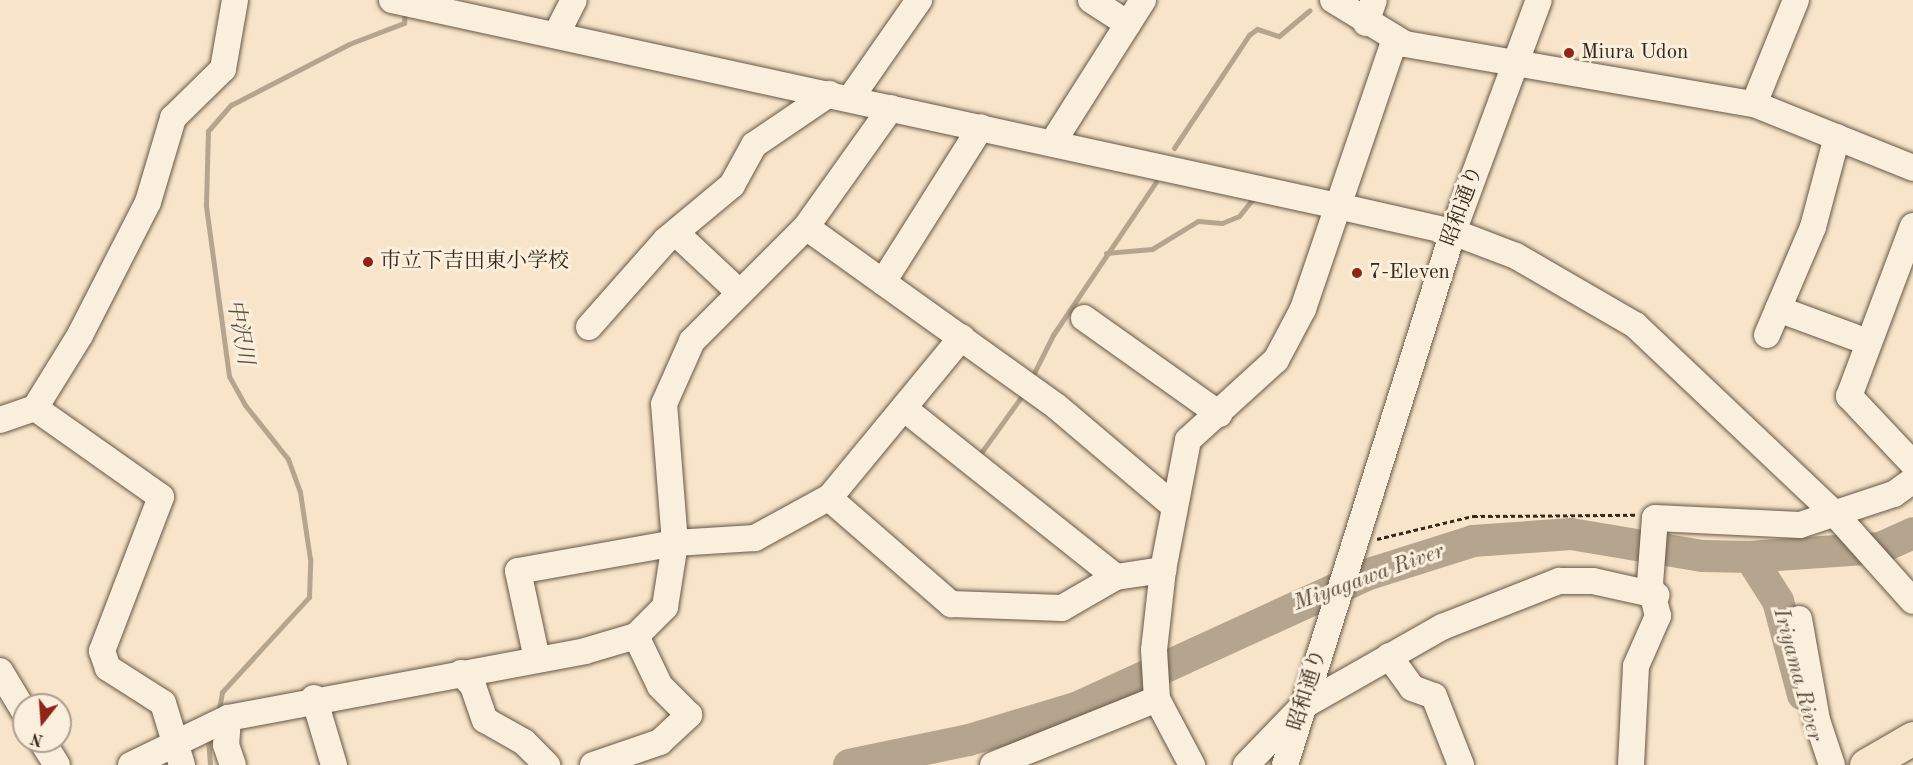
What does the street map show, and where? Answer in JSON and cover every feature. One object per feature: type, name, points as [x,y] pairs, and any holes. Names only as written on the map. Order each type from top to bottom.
[{"type":"highway","points":[[1866,765],[1913,738]]},
{"type":"street","points":[[0,420],[35,408],[94,310],[147,202],[173,118],[223,69],[235,0]]},
{"type":"street","points":[[556,35],[574,0]]},
{"type":"street","points":[[589,327],[677,234],[732,185],[754,145],[839,96],[919,0]]},
{"type":"street","points":[[1091,0],[1128,24]]},
{"type":"street","points":[[1053,142],[1143,0]]},
{"type":"street","points":[[1333,0],[1370,11],[1395,39],[1755,104],[1913,168]]},
{"type":"street","name":"昭和通り","points":[[1285,765],[1453,232],[1539,0]]},
{"type":"street","points":[[1755,104],[1796,0]]},
{"type":"street","points":[[396,1],[1053,142],[1453,232],[1526,261],[1635,325],[1836,515],[1913,602]]},
{"type":"street","points":[[1192,765],[1156,697],[1154,650],[1163,570],[1188,440],[1276,360],[1303,309],[1342,207],[1395,39]]},
{"type":"street","points":[[131,765],[182,749],[223,721],[314,698],[537,660],[636,636],[665,607],[675,543],[664,404],[692,341],[806,227],[891,108]]},
{"type":"street","points":[[883,282],[981,127]]},
{"type":"street","points":[[1767,335],[1813,227],[1837,137]]},
{"type":"street","points":[[1913,226],[1849,396],[1913,464]]},
{"type":"street","points":[[806,227],[1028,386],[1174,506]]},
{"type":"street","points":[[677,234],[740,293]]},
{"type":"street","points":[[1778,309],[1854,337]]},
{"type":"street","points":[[1084,318],[1219,414]]},
{"type":"street","points":[[537,660],[518,571],[675,543],[755,538],[829,498],[906,410],[962,337]]},
{"type":"street","points":[[35,408],[161,497],[102,651],[108,668],[163,703],[182,749]]},
{"type":"street","points":[[906,410],[1116,577]]},
{"type":"street","points":[[1631,765],[1636,666],[1658,616],[1653,589],[1654,522],[1800,525],[1894,494],[1913,480]]},
{"type":"street","points":[[829,498],[951,604],[1062,608],[1116,577],[1163,570]]},
{"type":"street","points":[[1246,765],[1303,706],[1443,627],[1559,581],[1593,581],[1653,589]]},
{"type":"street","points":[[1799,619],[1817,720],[1832,765]]},
{"type":"street","points":[[594,765],[660,742],[689,715],[660,686],[636,636]]},
{"type":"street","points":[[1389,656],[1412,688],[1434,696],[1461,765]]},
{"type":"street","points":[[0,671],[13,693]]},
{"type":"street","points":[[461,673],[473,686],[485,720],[524,741],[548,765]]},
{"type":"street","points":[[993,765],[1156,697]]},
{"type":"street","points":[[314,698],[334,765]]},
{"type":"street","points":[[223,721],[226,746],[233,765]]},
{"type":"path","points":[[1353,547],[1473,516],[1528,512],[1654,522]]},
{"type":"waterway","points":[[1174,148],[1249,35],[1257,29],[1279,36],[1310,10]]},
{"type":"waterway","name":"中沢川","points":[[218,715],[222,692],[309,597],[310,559],[300,492],[288,459],[245,405],[229,376],[206,205],[208,131],[231,105],[349,44],[404,23],[405,11]]},
{"type":"waterway","points":[[1031,379],[1053,335],[1156,182]]},
{"type":"waterway","points":[[1106,253],[1152,249],[1198,221],[1222,223],[1239,216],[1253,199]]},
{"type":"waterway","points":[[978,457],[1024,393]]},
{"type":"waterway","name":"Miyagawa River","points":[[849,765],[969,740],[1076,708],[1366,575],[1473,541],[1571,534],[1702,556],[1750,557],[1880,548],[1913,533]]},
{"type":"waterway","name":"Iriyama River","points":[[1750,557],[1778,601],[1803,695]]},
{"type":"waterway","name":"中沢川","points":[[208,737],[210,765]]},
{"type":"place","name":"Miura Udon","points":[[1569,53]]},
{"type":"place","name":"市立下吉田東小学校","points":[[368,262]]},
{"type":"place","name":"7-Eleven","points":[[1357,273]]}]
